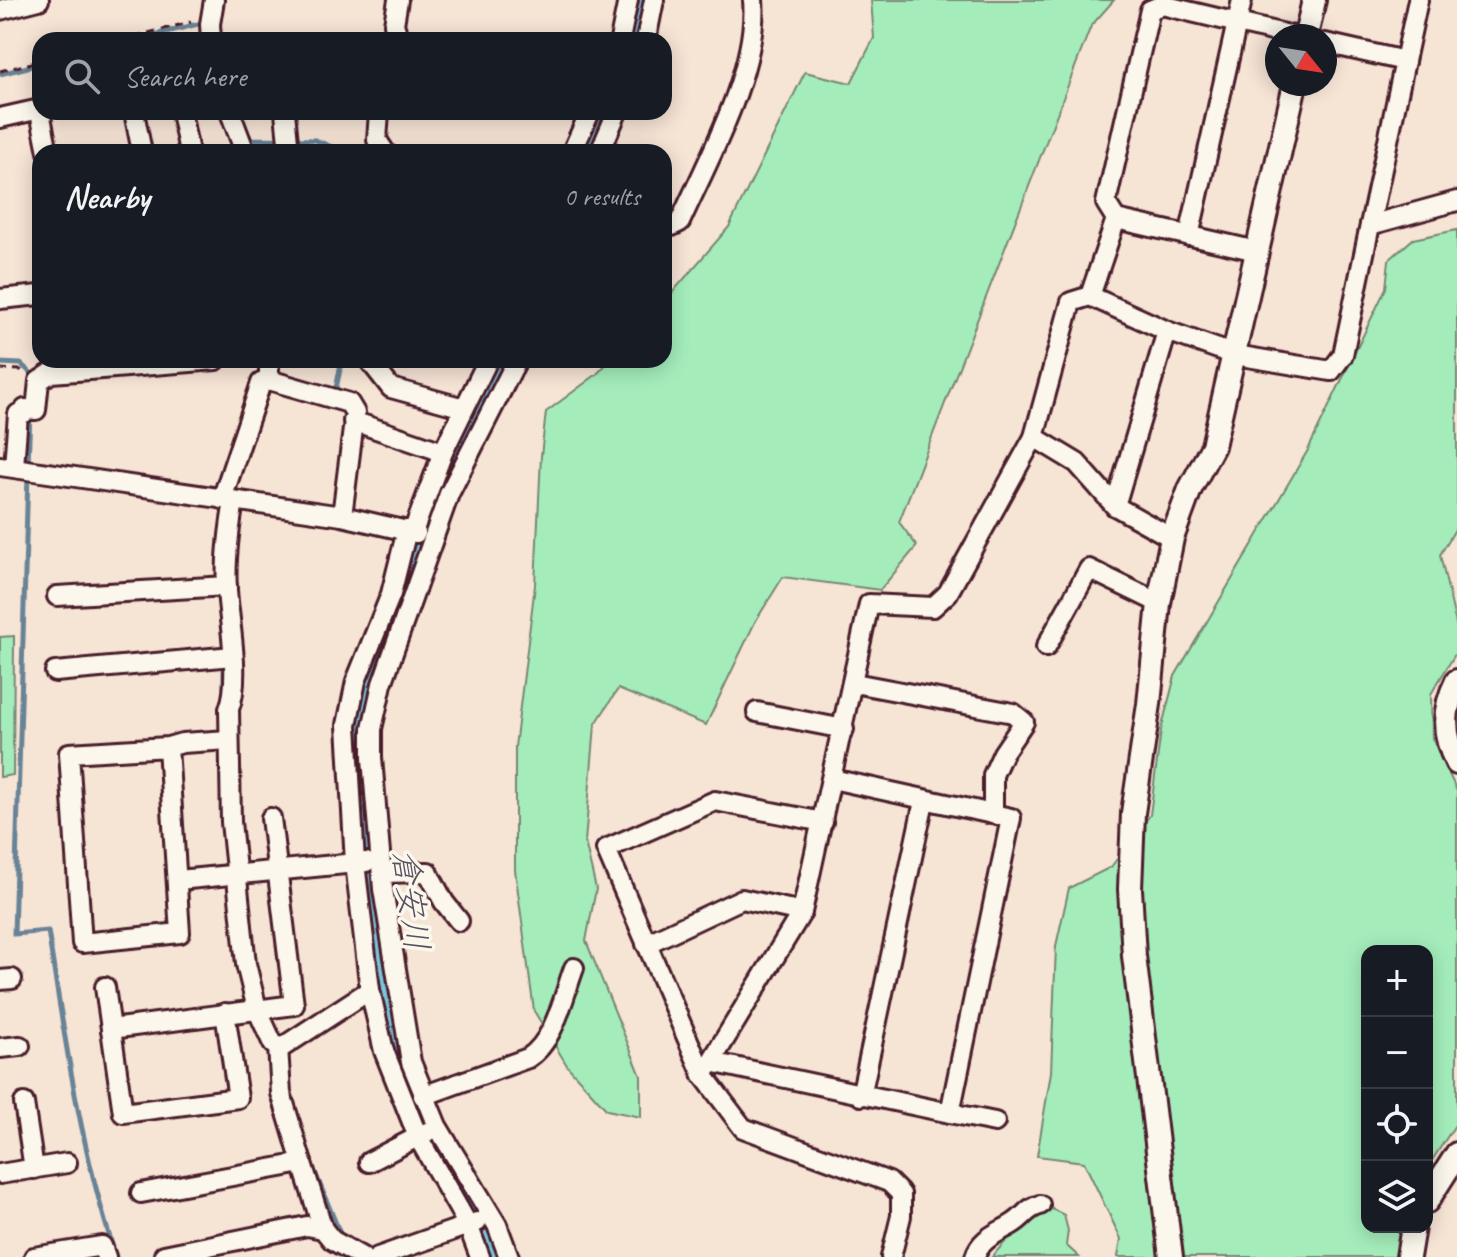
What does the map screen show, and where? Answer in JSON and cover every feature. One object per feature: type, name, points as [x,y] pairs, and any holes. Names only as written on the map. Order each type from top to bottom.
[{"type":"street","points":[[4,6],[39,0]]},
{"type":"street","points":[[396,32],[394,24],[398,0]]},
{"type":"street","points":[[622,32],[628,0]]},
{"type":"street","points":[[648,32],[654,0]]},
{"type":"street","points":[[672,226],[680,222],[736,99],[754,23],[753,0]]},
{"type":"street","points":[[1189,236],[1242,0]]},
{"type":"street","points":[[1309,24],[1314,0]]},
{"type":"street","points":[[707,1069],[802,912],[869,604],[933,607],[948,593],[1034,437],[1071,302],[1090,296],[1167,331],[1235,355],[1331,371],[1343,355],[1418,0]]},
{"type":"street","points":[[1257,251],[1116,219],[1106,203],[1150,10],[1162,5],[1265,29]]},
{"type":"street","points":[[211,32],[212,9]]},
{"type":"street","points":[[1337,46],[1405,61]]},
{"type":"street","points":[[1171,1257],[1134,956],[1130,889],[1133,813],[1159,603],[1172,538],[1190,489],[1213,446],[1292,96]]},
{"type":"street","points":[[0,118],[32,112]]},
{"type":"street","points":[[42,120],[46,144]]},
{"type":"street","points":[[136,120],[140,144]]},
{"type":"street","points":[[183,120],[187,144]]},
{"type":"street","points":[[233,120],[242,144]]},
{"type":"street","points":[[286,120],[288,144]]},
{"type":"street","points":[[378,120],[377,140],[380,144]]},
{"type":"street","points":[[576,144],[586,120]]},
{"type":"street","points":[[603,144],[614,120]]},
{"type":"street","points":[[1370,225],[1457,201]]},
{"type":"street","points":[[1090,296],[1116,219]]},
{"type":"street","points":[[0,299],[32,296]]},
{"type":"street","points":[[1115,506],[1167,331]]},
{"type":"street","points":[[114,368],[51,373],[39,381],[36,410],[18,414],[17,468],[230,504],[342,516],[435,537]]},
{"type":"street","points":[[269,368],[269,380]]},
{"type":"street","points":[[375,368],[391,388],[464,408]]},
{"type":"street","points":[[480,1257],[483,1223],[428,1131],[423,1096],[411,1062],[396,977],[370,864],[347,725],[356,681],[391,594],[410,531],[443,452],[484,368]]},
{"type":"street","points":[[509,1257],[483,1223],[384,1051],[370,990],[370,864],[374,713],[382,684],[452,487],[513,368]]},
{"type":"street","points":[[342,516],[355,413],[349,403],[269,380],[261,383],[230,504],[222,586],[233,656],[229,740],[234,874],[246,964],[257,1009],[277,1050],[283,1104],[323,1229],[332,1240],[362,1257]]},
{"type":"street","points":[[353,421],[443,452]]},
{"type":"street","points":[[1034,437],[1077,463],[1115,506],[1172,538]]},
{"type":"street","points":[[433,480],[452,487]]},
{"type":"street","points":[[1046,647],[1089,569],[1159,603]]},
{"type":"street","points":[[57,596],[222,586]]},
{"type":"street","points":[[55,672],[233,656]]},
{"type":"street","points":[[1457,681],[1445,717],[1449,742],[1457,763]]},
{"type":"street","points":[[854,683],[1013,713],[1024,722],[1003,753],[993,775],[993,813]]},
{"type":"street","points":[[757,712],[844,729]]},
{"type":"street","points":[[168,747],[180,933],[82,943],[69,753],[229,740]]},
{"type":"street","points":[[832,779],[1011,818],[950,1113]]},
{"type":"street","points":[[823,822],[715,801],[606,849],[646,944],[707,1069],[743,1128],[889,1182],[901,1194],[901,1216],[891,1257]]},
{"type":"street","points":[[861,1096],[924,801]]},
{"type":"street","points":[[111,1029],[294,1005],[271,818]]},
{"type":"street","points":[[178,880],[370,864],[428,872],[444,902],[459,921]]},
{"type":"street","points":[[646,944],[742,899],[802,912]]},
{"type":"street","points":[[423,1096],[528,1058],[539,1051],[552,1027],[574,968]]},
{"type":"street","points":[[105,987],[123,1113],[238,1098],[225,1013]]},
{"type":"street","points":[[277,1050],[370,990]]},
{"type":"street","points":[[0,1048],[20,1046]]},
{"type":"street","points":[[707,1069],[995,1122]]},
{"type":"street","points":[[24,1103],[34,1169]]},
{"type":"street","points":[[369,1162],[428,1131]]},
{"type":"street","points":[[1433,1192],[1457,1154]]},
{"type":"street","points":[[0,1174],[67,1163]]},
{"type":"street","points":[[141,1193],[302,1163]]},
{"type":"street","points":[[975,1257],[977,1250],[997,1230],[1014,1223],[1029,1207],[1040,1205]]},
{"type":"street","points":[[378,1257],[483,1223]]},
{"type":"street","points":[[164,1255],[307,1226],[323,1229]]},
{"type":"street","points":[[1408,1257],[1412,1233]]},
{"type":"street","points":[[34,1257],[102,1246],[106,1257]]},
{"type":"path","points":[[144,32],[212,9]]},
{"type":"path","points":[[0,71],[32,63]]},
{"type":"green space","points":[[871,0],[1114,0],[1091,26],[899,522],[917,546],[880,590],[783,577],[755,622],[706,725],[618,689],[595,725],[585,842],[596,889],[586,941],[641,1076],[641,1117],[607,1110],[568,1067],[534,1011],[515,870],[515,747],[535,585],[546,412],[603,368],[672,368],[672,293],[729,227],[805,72],[851,83],[874,38]]},
{"type":"green space","points":[[1457,230],[1457,526],[1440,555],[1457,628],[1457,651],[1431,694],[1432,738],[1457,791],[1457,1122],[1433,1159],[1433,945],[1361,945],[1361,1233],[1401,1233],[1401,1257],[1118,1257],[1121,1239],[1084,1162],[1037,1156],[1051,1072],[1056,946],[1069,888],[1111,867],[1150,815],[1161,730],[1175,676],[1308,450],[1386,288],[1389,260],[1413,239]]},
{"type":"green space","points":[[14,636],[13,775],[0,777],[0,637]]},
{"type":"green space","points":[[1052,1209],[1064,1215],[1068,1231],[1066,1245],[1079,1257],[992,1257],[1019,1229]]},
{"type":"waterway","name":"倉安川","points":[[635,32],[642,0]]},
{"type":"waterway","points":[[167,32],[206,22]]},
{"type":"waterway","points":[[0,74],[32,66]]},
{"type":"waterway","name":"倉安川","points":[[588,144],[599,120]]},
{"type":"waterway","points":[[245,130],[251,139],[315,140],[325,144]]},
{"type":"waterway","points":[[0,363],[21,364],[32,374],[32,380]]},
{"type":"waterway","points":[[335,393],[340,368]]},
{"type":"waterway","name":"倉安川","points":[[445,475],[497,368]]},
{"type":"waterway","points":[[28,464],[30,414]]},
{"type":"waterway","points":[[28,474],[14,934],[48,931],[84,1136],[116,1257]]},
{"type":"waterway","name":"倉安川","points":[[420,540],[371,673],[361,709],[358,735],[366,847],[384,990],[403,1069],[431,1132],[477,1214],[492,1257]]},
{"type":"waterway","points":[[224,671],[224,694]]},
{"type":"waterway","points":[[309,1158],[341,1236]]}]
